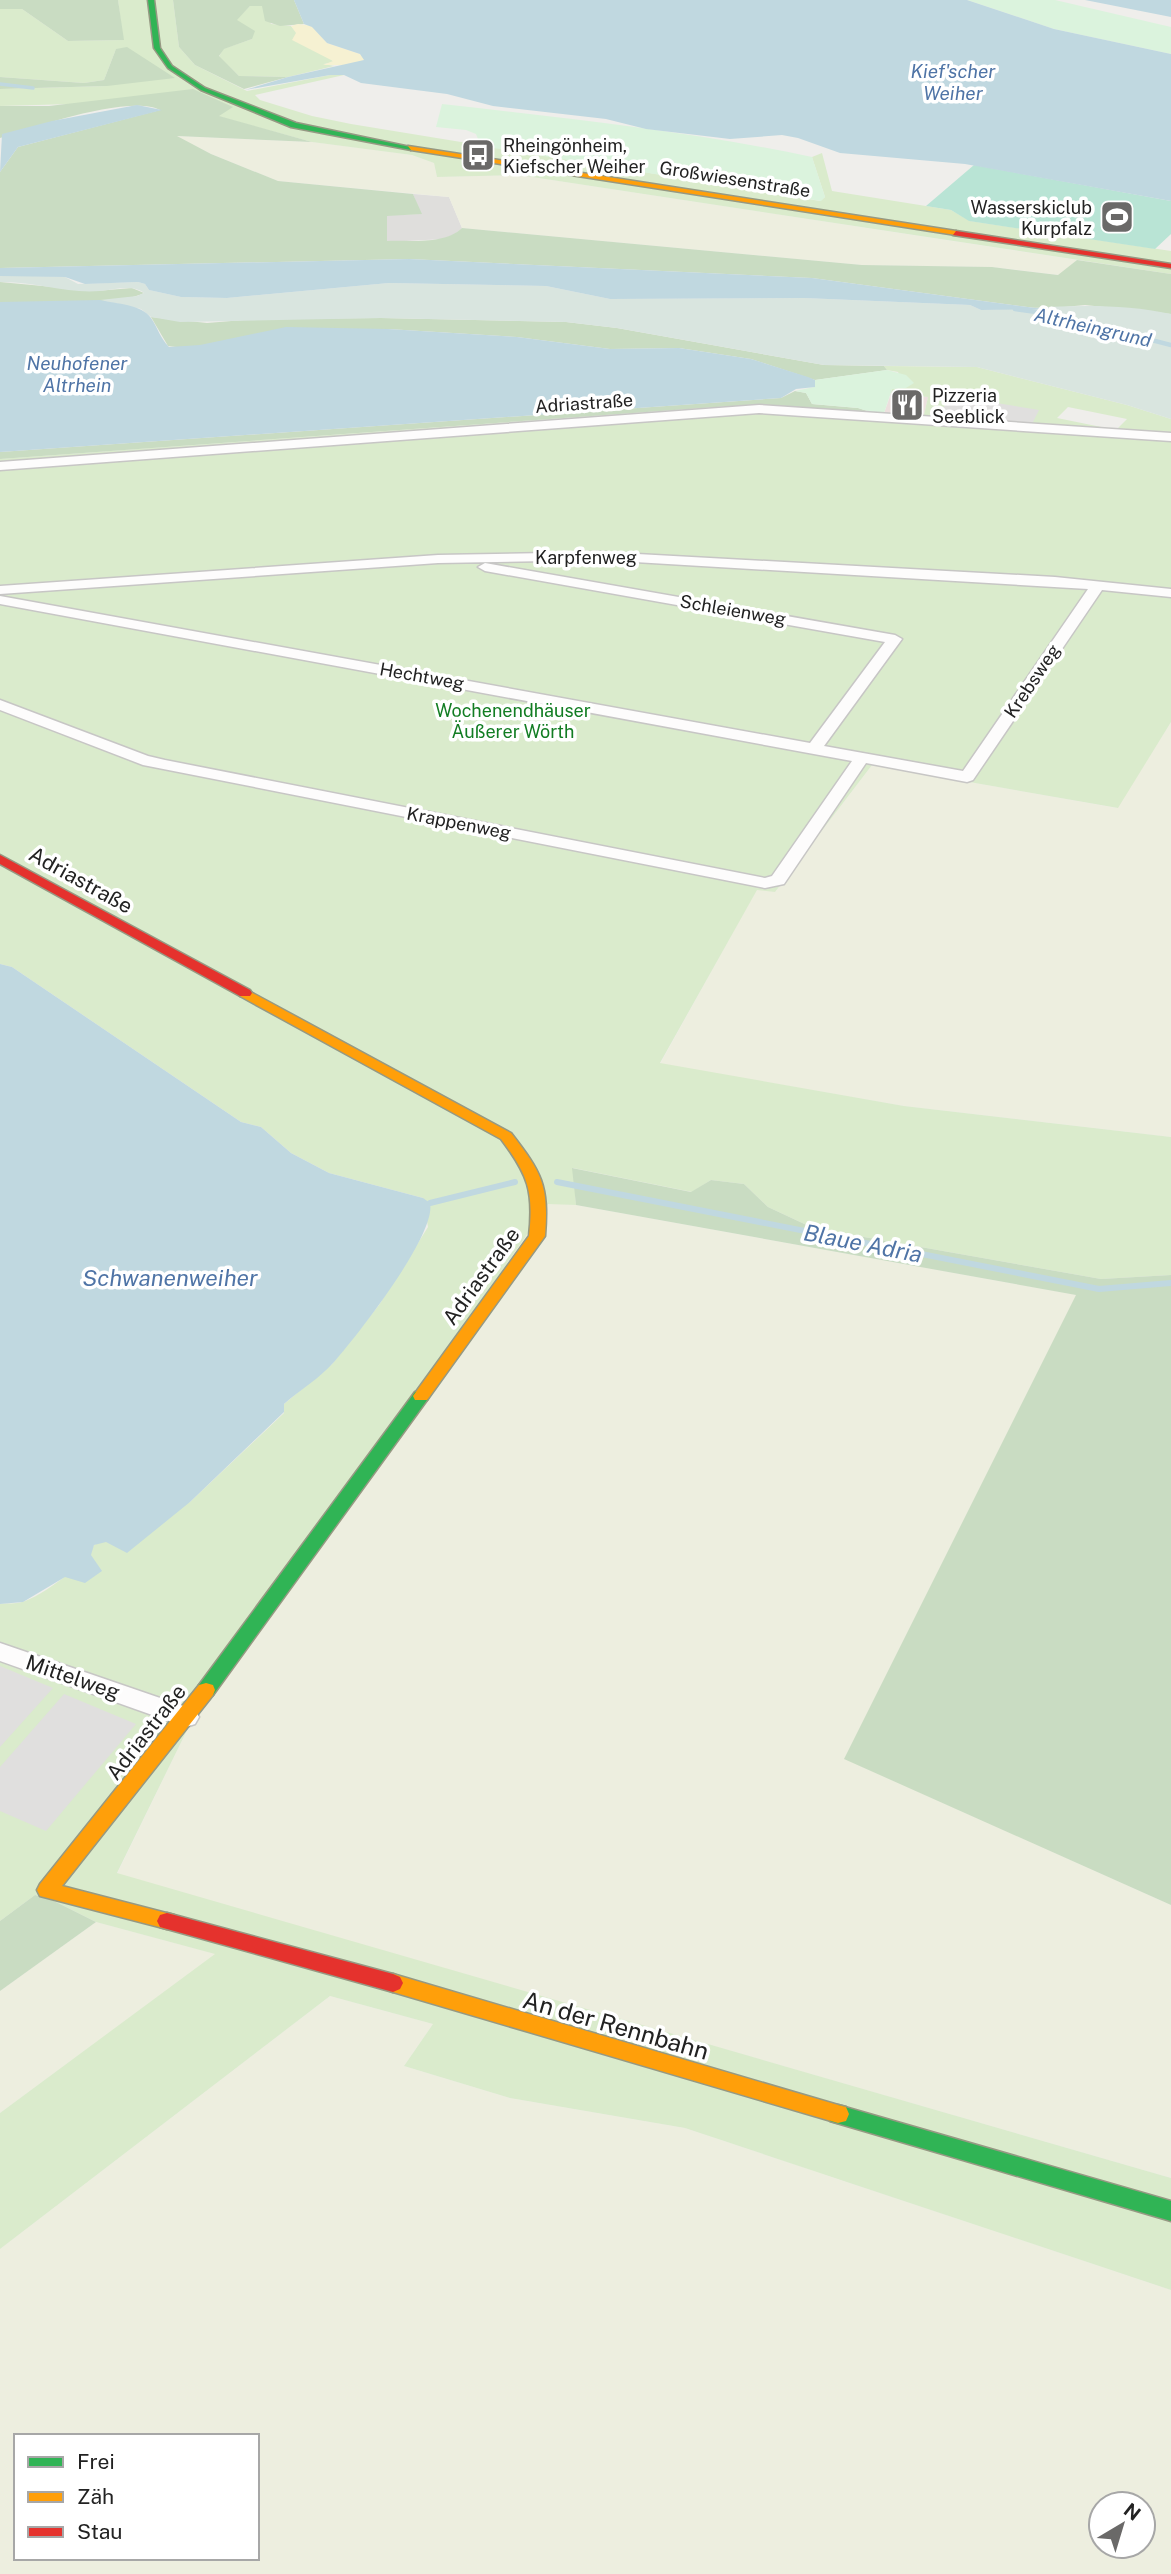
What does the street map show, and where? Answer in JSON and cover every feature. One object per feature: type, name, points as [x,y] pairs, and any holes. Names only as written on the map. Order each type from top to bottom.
[{"type":"street","name":"Großwiesenstraße","points":[[151,0],[158,48],[170,67],[203,89],[294,125],[337,135],[554,171],[1171,266]]},
{"type":"street","name":"Adriastraße","points":[[0,466],[759,409],[1171,437]]},
{"type":"street","name":"Karpfenweg","points":[[0,590],[438,559],[634,557],[1098,585],[1171,593]]},
{"type":"street","name":"Schleienweg","points":[[438,559],[895,639],[815,747]]},
{"type":"street","name":"Krebsweg","points":[[967,777],[1098,585]]},
{"type":"street","name":"Hechtweg","points":[[0,600],[815,747],[967,777]]},
{"type":"street","name":"Krappenweg","points":[[0,705],[143,760],[765,883],[778,880],[862,757]]},
{"type":"street","name":"Adriastraße","points":[[0,859],[506,1136],[531,1165],[542,1203],[537,1236],[186,1717],[47,1890]]},
{"type":"street","name":"Mittelweg","points":[[0,1652],[186,1717]]},
{"type":"street","name":"An der Rennbahn","points":[[47,1890],[293,1954],[1171,2211]]},
{"type":"shaded area","points":[[175,136],[312,142],[412,155],[434,163],[437,177],[519,175],[1077,260],[1059,275],[992,267],[862,265],[462,228],[449,197],[278,181]]},
{"type":"shaded area","points":[[413,194],[449,197],[462,228],[444,239],[387,242],[387,215],[421,214]]},
{"type":"shaded area","points":[[17,274],[65,277],[78,284],[138,282],[145,284],[149,290],[181,297],[227,298],[389,283],[546,286],[610,299],[804,298],[970,305],[981,310],[1124,307],[1171,314],[1171,419],[1127,405],[977,367],[824,365],[617,328],[566,322],[381,318],[180,322],[151,317],[141,309],[100,300],[144,293],[139,290],[123,288],[88,291],[0,282],[0,276]]},
{"type":"shaded area","points":[[891,394],[928,397],[923,419],[883,416]]},
{"type":"shaded area","points":[[954,396],[1039,410],[1032,424],[938,413]]},
{"type":"shaded area","points":[[1171,722],[1171,1137],[904,1106],[660,1064],[757,889],[775,892],[872,765],[1117,808]]},
{"type":"shaded area","points":[[548,1203],[576,1205],[1077,1295],[845,1759],[1171,1905],[1171,2178],[117,1874],[193,1718]]},
{"type":"shaded area","points":[[0,1666],[53,1688],[0,1747]]},
{"type":"shaded area","points":[[64,1694],[136,1724],[46,1831],[0,1811],[0,1767]]},
{"type":"shaded area","points":[[96,1922],[216,1954],[0,2113],[0,1991]]},
{"type":"shaded area","points":[[330,1996],[433,2024],[404,2066],[510,2098],[685,2128],[1171,2290],[1171,2574],[0,2574],[0,2249]]},
{"type":"green space","points":[[0,0],[118,0],[124,40],[68,41],[22,9],[0,9]]},
{"type":"green space","points":[[118,0],[173,0],[179,47],[195,65],[247,91],[330,75],[344,75],[255,95],[260,100],[312,116],[820,201],[825,197],[812,157],[822,153],[832,191],[951,210],[970,221],[1171,251],[1171,274],[519,175],[437,177],[434,163],[412,155],[312,142],[217,116],[232,107],[216,100],[0,106],[0,89],[107,86],[116,49],[104,80],[84,83],[0,77],[0,9],[22,9],[68,41],[123,40]]},
{"type":"green space","points":[[173,0],[294,0],[304,24],[280,26],[265,21],[262,6],[250,6],[237,20],[255,31],[252,39],[224,49],[219,56],[239,76],[288,77],[244,89],[195,65],[179,47]]},
{"type":"green space","points":[[967,0],[1055,0],[1171,27],[1171,54],[1054,29]]},
{"type":"green space","points":[[250,6],[263,6],[271,24],[291,26],[297,33],[293,39],[325,55],[334,62],[324,64],[334,66],[288,77],[239,76],[219,57],[223,49],[252,39],[236,20]]},
{"type":"green space","points":[[127,47],[175,78],[107,86],[0,89],[0,77],[84,83],[104,80],[116,49]]},
{"type":"green space","points":[[193,89],[233,107],[219,116],[312,142],[177,136],[211,154],[278,181],[413,194],[422,214],[387,216],[387,241],[437,239],[462,228],[862,265],[992,267],[1058,275],[1077,260],[1171,274],[1171,314],[1085,305],[1043,309],[812,278],[409,259],[0,268],[0,172],[18,147],[160,110],[146,106],[105,109],[0,138],[0,106],[49,106]]},
{"type":"green space","points":[[442,104],[674,132],[812,157],[825,197],[821,201],[469,144],[478,139],[476,134],[466,130],[436,127]]},
{"type":"green space","points":[[974,165],[1171,201],[1171,234],[1155,249],[969,221],[951,210],[926,206]]},
{"type":"green space","points":[[0,282],[96,291],[132,288],[144,293],[95,302],[0,302]]},
{"type":"green space","points":[[151,317],[207,323],[257,319],[381,318],[566,322],[617,328],[824,365],[884,366],[887,370],[815,380],[751,359],[679,348],[610,349],[517,337],[388,329],[184,348],[168,346]]},
{"type":"green space","name":"Wochenendhäuser Äußerer Wörth","points":[[884,366],[977,367],[1127,405],[1171,419],[1171,722],[1118,808],[872,765],[775,892],[757,890],[660,1063],[904,1106],[1171,1137],[1171,1275],[1101,1279],[813,1228],[768,1207],[744,1184],[711,1180],[692,1192],[573,1168],[576,1205],[548,1204],[193,1718],[117,1873],[1171,2178],[1171,2290],[685,2128],[510,2098],[404,2066],[433,2024],[330,1996],[0,2249],[0,2113],[215,1954],[96,1922],[50,1899],[35,1895],[0,1921],[0,1604],[22,1602],[40,1594],[73,1570],[94,1545],[190,1502],[284,1413],[284,1404],[332,1364],[379,1305],[428,1227],[423,1198],[329,1173],[291,1153],[261,1127],[241,1122],[12,967],[0,964],[0,459],[730,406],[923,419],[928,397],[891,394],[892,389],[906,388],[898,372],[887,370]],"holes":[[[1068,407],[1127,419],[1116,430],[1057,418]]]},
{"type":"green space","points":[[887,370],[906,375],[914,383],[906,388],[892,389],[883,416],[858,408],[812,404],[806,393],[795,391],[814,387],[815,380]]},
{"type":"green space","points":[[795,391],[806,393],[812,404],[858,408],[883,416],[730,406],[0,459],[0,452],[781,398]]},
{"type":"green space","points":[[572,1168],[691,1192],[711,1180],[744,1184],[768,1207],[813,1228],[1101,1279],[1171,1275],[1171,1905],[844,1759],[1076,1295],[576,1205]]},
{"type":"green space","points":[[35,1895],[50,1899],[96,1922],[0,1991],[0,1921]]},
{"type":"sand","points":[[291,26],[312,26],[327,43],[360,54],[364,60],[352,65],[323,65],[333,61],[292,40],[296,33]]},
{"type":"water","name":"Kief'scher Weiher","points":[[294,0],[967,0],[1054,29],[1171,54],[1171,201],[965,164],[840,153],[782,135],[730,139],[646,129],[606,119],[493,106],[447,94],[361,83],[344,75],[245,90],[364,60],[360,54],[327,43],[312,27],[304,24]]},
{"type":"water","points":[[1085,0],[1171,0],[1171,17]]},
{"type":"water","points":[[137,105],[162,110],[18,147],[0,172],[2,134],[52,121]]},
{"type":"water","points":[[409,259],[812,278],[1043,309],[981,310],[970,305],[804,298],[610,299],[546,286],[389,283],[227,298],[181,297],[149,290],[145,284],[138,282],[85,284],[65,277],[0,276],[0,268]]},
{"type":"water","name":"Neuhofener Altrhein","points":[[100,300],[135,307],[147,313],[169,347],[200,345],[286,327],[388,329],[517,337],[610,349],[679,348],[751,359],[815,380],[815,387],[796,389],[781,398],[0,452],[0,302]]},
{"type":"water","name":"Schwanenweiher","points":[[0,964],[12,967],[241,1122],[261,1127],[291,1153],[329,1173],[423,1198],[430,1203],[429,1218],[409,1260],[345,1349],[323,1373],[284,1404],[284,1412],[190,1502],[127,1553],[106,1542],[94,1545],[91,1555],[102,1571],[85,1583],[65,1577],[23,1602],[0,1604]]},
{"type":"waterway","points":[[0,84],[33,88]]},
{"type":"waterway","name":"Altrheingrund","points":[[1015,309],[1051,314],[1171,345]]},
{"type":"waterway","name":"Blaue Adria","points":[[430,1203],[515,1182]]},
{"type":"waterway","name":"Blaue Adria","points":[[557,1182],[1099,1289],[1171,1283]]},
{"type":"traffic: fast","points":[[151,0],[157,48],[170,67],[203,89],[294,125],[411,148]]},
{"type":"traffic: fast","points":[[206,1690],[421,1396]]},
{"type":"traffic: fast","points":[[838,2114],[1171,2211]]},
{"type":"traffic: slow","points":[[411,148],[956,233]]},
{"type":"traffic: slow","points":[[245,993],[506,1136],[525,1161],[536,1182],[540,1205],[537,1236],[421,1396]]},
{"type":"traffic: slow","points":[[167,1921],[47,1890],[206,1690]]},
{"type":"traffic: slow","points":[[393,1983],[838,2114]]},
{"type":"traffic: jam","points":[[956,233],[1171,266]]},
{"type":"traffic: jam","points":[[0,859],[245,993]]},
{"type":"traffic: jam","points":[[167,1921],[393,1983]]},
{"type":"place","name":"Rheingönheim, Kiefscher Weiher","points":[[478,155]]},
{"type":"place","name":"Wasserskiclub Kurpfalz","points":[[1117,217]]},
{"type":"place","name":"Pizzeria Seeblick","points":[[907,405]]}]
